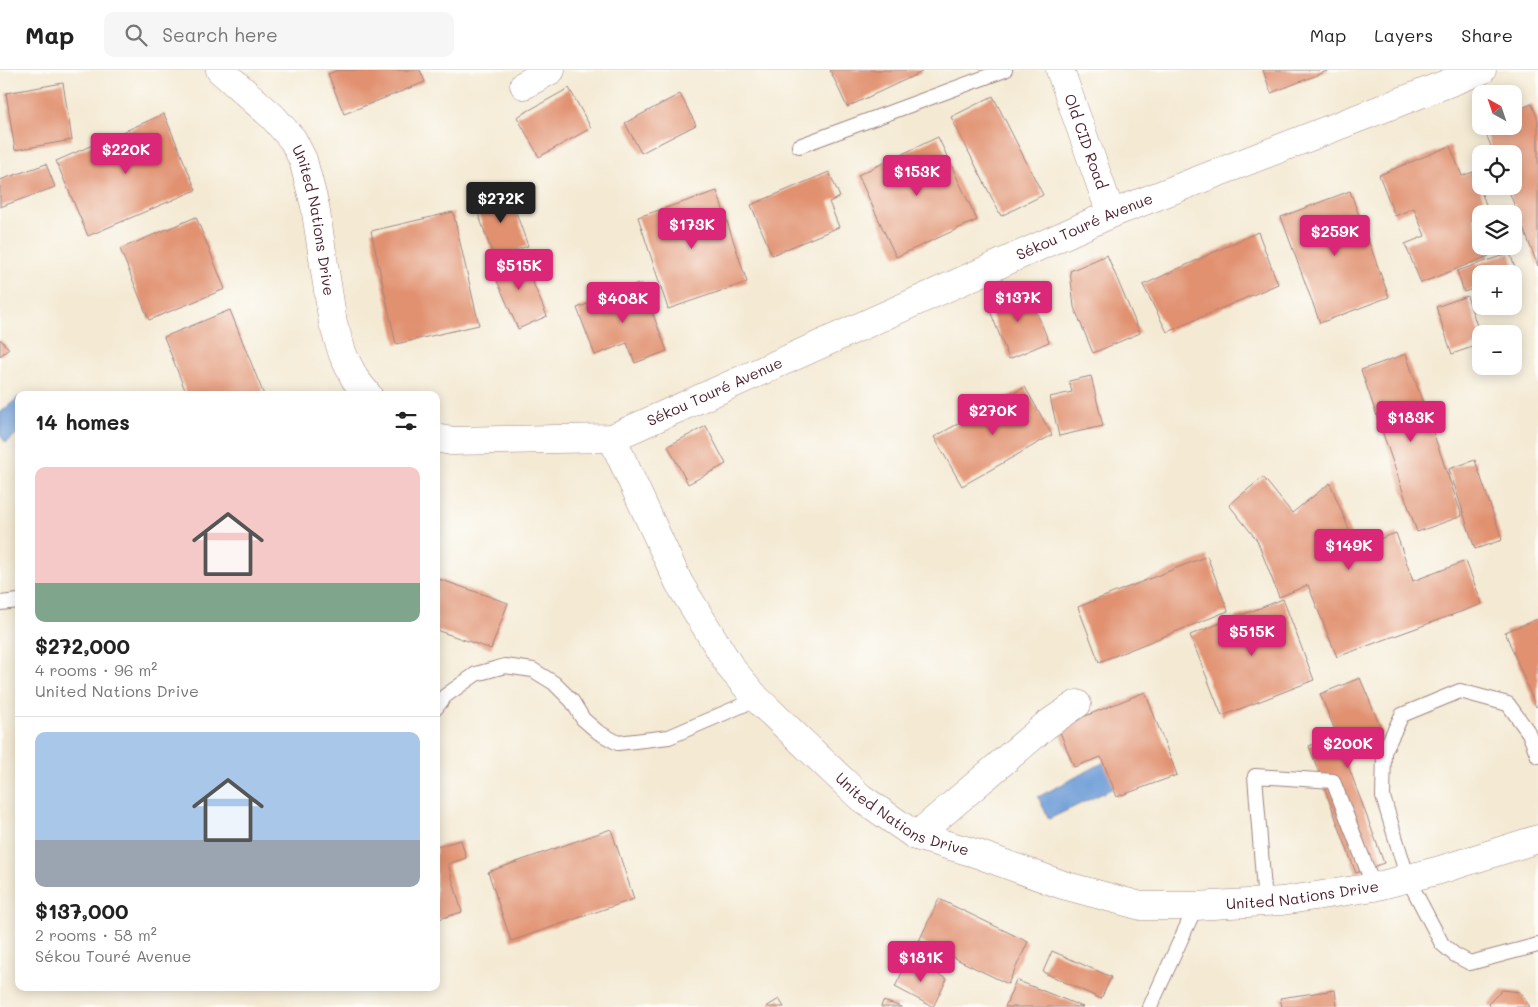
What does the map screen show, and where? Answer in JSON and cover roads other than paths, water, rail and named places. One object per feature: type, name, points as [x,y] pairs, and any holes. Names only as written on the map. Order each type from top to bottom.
[{"type":"street","name":"United Nations Drive","points":[[220,70],[278,123],[293,140],[303,160],[315,206],[333,323],[343,355],[365,391]]},
{"type":"street","points":[[524,86],[551,70]]},
{"type":"street","name":"Old CID Road","points":[[1060,70],[1111,214]]},
{"type":"street","name":"Sékou Touré Avenue","points":[[612,438],[1111,214],[1482,70]]},
{"type":"street","name":"United Nations Drive","points":[[612,438],[679,583],[731,668],[757,700],[860,797],[916,836],[975,853],[1062,884],[1141,906],[1196,906],[1265,902],[1374,888],[1440,870],[1538,839]]},
{"type":"street","points":[[440,439],[451,442],[612,438]]},
{"type":"street","points":[[916,836],[1044,726],[1077,704]]},
{"type":"lane","points":[[798,146],[1005,70]]},
{"type":"lane","points":[[0,603],[15,601]]},
{"type":"lane","points":[[440,703],[445,696],[476,674],[505,666],[532,670],[554,683],[572,701],[583,720],[598,732],[618,742],[669,737],[757,700]]},
{"type":"lane","points":[[1538,756],[1529,733],[1508,704],[1460,691],[1402,715],[1384,752],[1383,797],[1408,878],[1442,944],[1455,955],[1470,963],[1538,945]]},
{"type":"lane","points":[[1265,902],[1255,776],[1333,781],[1374,888]]},
{"type":"lane","points":[[1150,1007],[1196,906]]},
{"type":"water","points":[[15,400],[15,435],[6,443],[0,435],[0,413]]},
{"type":"water","points":[[1114,757],[1126,782],[1049,819],[1038,797]]}]
